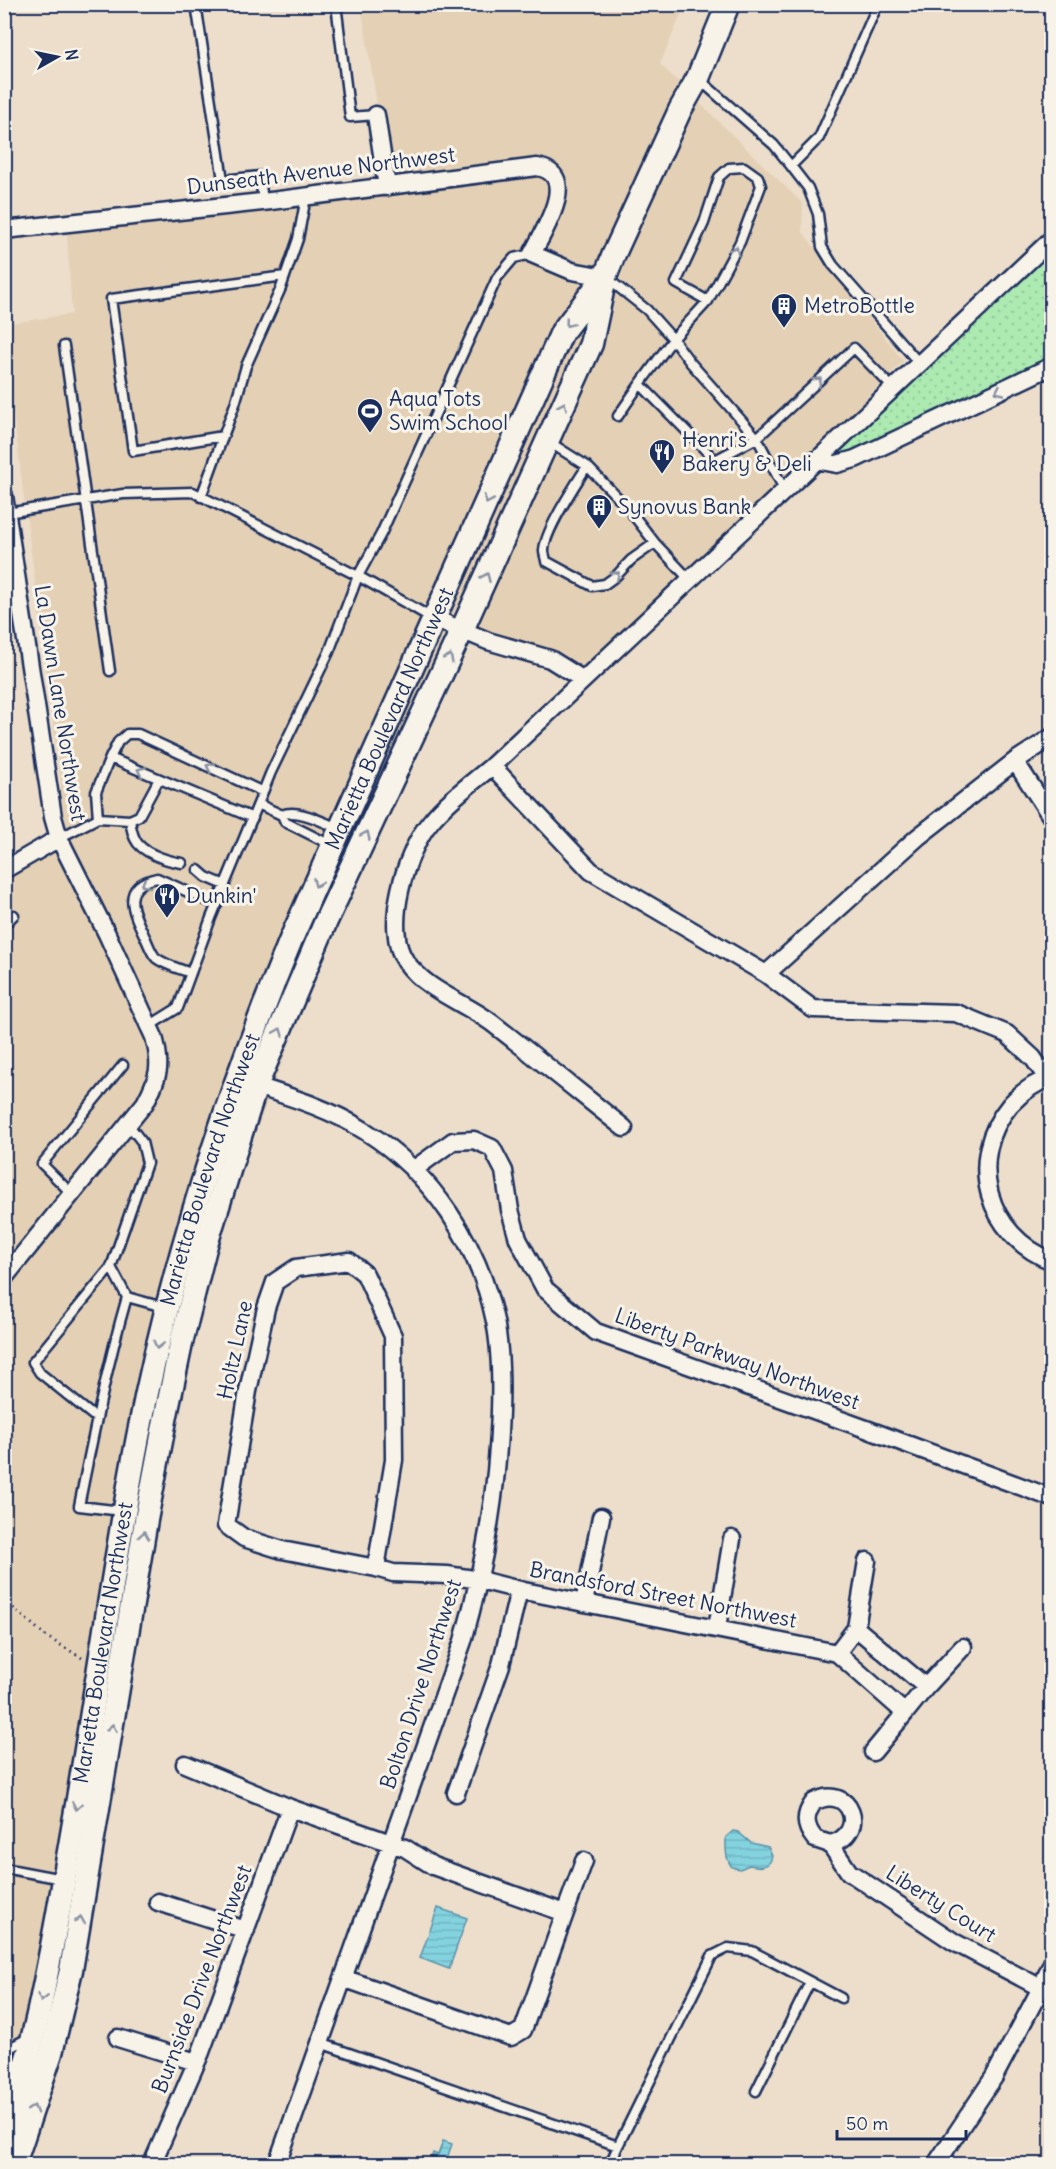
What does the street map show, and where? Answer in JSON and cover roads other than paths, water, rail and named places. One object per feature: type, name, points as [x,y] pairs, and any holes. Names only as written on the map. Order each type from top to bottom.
[{"type":"main road","points":[[14,2164],[51,2053],[71,1970],[75,1882],[146,1520],[182,1339],[246,1083],[326,921],[462,630],[591,344],[605,277],[680,110],[698,78],[728,4]]},
{"type":"main road","name":"Marietta Boulevard Northwest","points":[[4,2126],[34,2035],[49,1964],[75,1882],[125,1512],[138,1437],[184,1244],[246,1083],[292,937],[562,332],[605,277]]},
{"type":"street","points":[[376,115],[387,187]]},
{"type":"street","name":"Dunseath Avenue Northwest","points":[[4,230],[306,197],[537,167],[548,169],[557,178],[559,190],[551,215],[532,254]]},
{"type":"street","points":[[624,1128],[489,1021],[423,981],[405,961],[395,928],[400,885],[411,856],[430,822],[1052,239]]},
{"type":"street","points":[[532,254],[572,271],[605,277]]},
{"type":"street","points":[[815,460],[837,464],[855,459],[1052,366]]},
{"type":"street","name":"La Dawn Lane Northwest","points":[[4,496],[53,817],[59,838],[107,934],[149,1026],[159,1055],[156,1082],[141,1108],[4,1278]]},
{"type":"street","points":[[435,619],[488,641],[550,659],[582,680]]},
{"type":"street","points":[[765,974],[918,837],[1016,761],[1052,737]]},
{"type":"street","points":[[1016,761],[1052,818]]},
{"type":"street","points":[[492,766],[591,871],[765,974],[813,1009],[956,1013],[1007,1034],[1033,1058],[1049,1078],[1016,1098],[995,1129],[986,1165],[989,1193],[1000,1219],[1011,1234],[1024,1247],[1052,1261]]},
{"type":"street","points":[[4,870],[59,838]]},
{"type":"street","name":"Bolton Drive Northwest","points":[[246,1083],[316,1106],[344,1119],[390,1150],[413,1170],[452,1216],[480,1270],[496,1324],[501,1374],[498,1464],[486,1552],[463,1641],[277,2164]]},
{"type":"street","name":"Liberty Parkway Northwest","points":[[413,1170],[453,1142],[474,1140],[492,1148],[504,1171],[510,1210],[518,1239],[545,1289],[596,1332],[1052,1498]]},
{"type":"street","name":"Holtz Lane","points":[[376,1568],[394,1460],[393,1336],[365,1274],[349,1262],[296,1268],[275,1282],[266,1308],[248,1391],[226,1525],[244,1538],[282,1550],[393,1573],[447,1575],[480,1580]]},
{"type":"street","points":[[584,1603],[601,1518]]},
{"type":"street","points":[[717,1628],[732,1539]]},
{"type":"street","points":[[867,1561],[856,1628],[837,1653],[905,1713]]},
{"type":"street","name":"Brandsford Street Northwest","points":[[480,1580],[519,1590],[837,1653]]},
{"type":"street","points":[[456,1793],[501,1665],[519,1590]]},
{"type":"street","points":[[856,1628],[926,1687]]},
{"type":"street","points":[[873,1752],[926,1687],[963,1647]]},
{"type":"street","points":[[185,1764],[290,1808],[391,1843],[417,1854],[433,1866],[565,1913]]},
{"type":"street","name":"Burnside Drive Northwest","points":[[152,2164],[196,2062],[290,1808]]},
{"type":"street","name":"Liberty Court","points":[[830,1844],[849,1872],[954,1942],[1041,1988]]},
{"type":"street","points":[[343,1978],[511,2037],[523,2030],[584,1861]]},
{"type":"street","points":[[158,1902],[246,1930]]},
{"type":"street","points":[[936,2164],[994,2077],[1052,1963]]},
{"type":"street","points":[[118,2038],[196,2062]]},
{"type":"lane","points":[[196,4],[223,180],[260,176],[262,202]]},
{"type":"lane","points":[[336,4],[350,117],[376,115]]},
{"type":"lane","points":[[791,166],[819,138],[878,4]]},
{"type":"lane","points":[[698,78],[774,145],[791,166],[808,188],[818,214],[822,247],[833,265],[919,363]]},
{"type":"lane","points":[[618,416],[673,339],[708,301],[740,242],[762,186],[758,177],[744,167],[729,168],[719,177],[704,223],[676,283],[708,301]]},
{"type":"lane","points":[[201,497],[246,366],[285,276],[298,239],[306,197]]},
{"type":"lane","points":[[149,1026],[178,1008],[263,792],[328,652],[358,576],[381,534],[497,278],[514,258],[532,254]]},
{"type":"lane","points":[[223,436],[133,451],[111,299],[285,276]]},
{"type":"lane","points":[[605,277],[647,310],[757,438],[784,489]]},
{"type":"lane","points":[[64,346],[110,671]]},
{"type":"lane","points":[[640,384],[715,460],[757,438],[854,348],[893,388]]},
{"type":"lane","points":[[547,441],[587,466],[627,507],[655,543],[689,579]]},
{"type":"lane","points":[[587,466],[546,541],[544,552],[546,561],[592,586],[605,584],[631,560],[655,543]]},
{"type":"lane","points":[[7,513],[135,494],[193,492],[358,576],[435,619]]},
{"type":"lane","points":[[98,818],[96,792],[118,742],[127,734],[138,734],[263,792]]},
{"type":"lane","points":[[110,758],[253,818]]},
{"type":"lane","points":[[59,838],[98,818],[130,820],[139,816],[159,779]]},
{"type":"lane","points":[[258,804],[282,815],[285,822],[337,838]]},
{"type":"lane","points":[[282,815],[290,812],[337,838]]},
{"type":"lane","points":[[130,820],[135,841],[145,849],[181,866]]},
{"type":"lane","points":[[196,873],[225,885]]},
{"type":"lane","points":[[191,973],[155,957],[134,914],[131,903],[133,893],[138,885],[157,878],[217,905]]},
{"type":"lane","points":[[4,925],[14,915]]},
{"type":"lane","points":[[72,1194],[42,1164],[123,1065]]},
{"type":"lane","points":[[96,1418],[40,1373],[33,1362],[111,1267],[147,1163],[142,1142],[128,1124]]},
{"type":"lane","points":[[111,1267],[127,1297],[96,1418],[79,1506],[125,1512]]},
{"type":"lane","points":[[127,1297],[167,1308]]},
{"type":"lane","points":[[4,1868],[75,1882]]},
{"type":"lane","points":[[610,2164],[712,1956],[728,1948],[752,1952],[841,1998]]},
{"type":"lane","points":[[756,2091],[810,1982]]},
{"type":"lane","points":[[4,2050],[34,2035]]},
{"type":"lane","points":[[320,2043],[618,2146]]},
{"type":"lane","points":[[4,2069],[16,2092]]},
{"type":"water","points":[[733,1831],[738,1832],[751,1843],[768,1847],[772,1856],[769,1863],[760,1866],[749,1865],[740,1869],[732,1867],[727,1857],[726,1837]]},
{"type":"water","points":[[438,1908],[467,1918],[449,1969],[420,1958]]},
{"type":"water","points":[[443,2141],[452,2144],[445,2164],[429,2164],[433,2153],[438,2155]]},
{"type":"place","name":"MetroBottle","points":[[784,329]]},
{"type":"place","name":"Aqua Tots Swim School","points":[[370,434]]},
{"type":"place","name":"Henri's Bakery & Deli","points":[[662,475]]},
{"type":"place","name":"Synovus Bank","points":[[599,530]]},
{"type":"place","name":"Dunkin'","points":[[167,919]]}]
